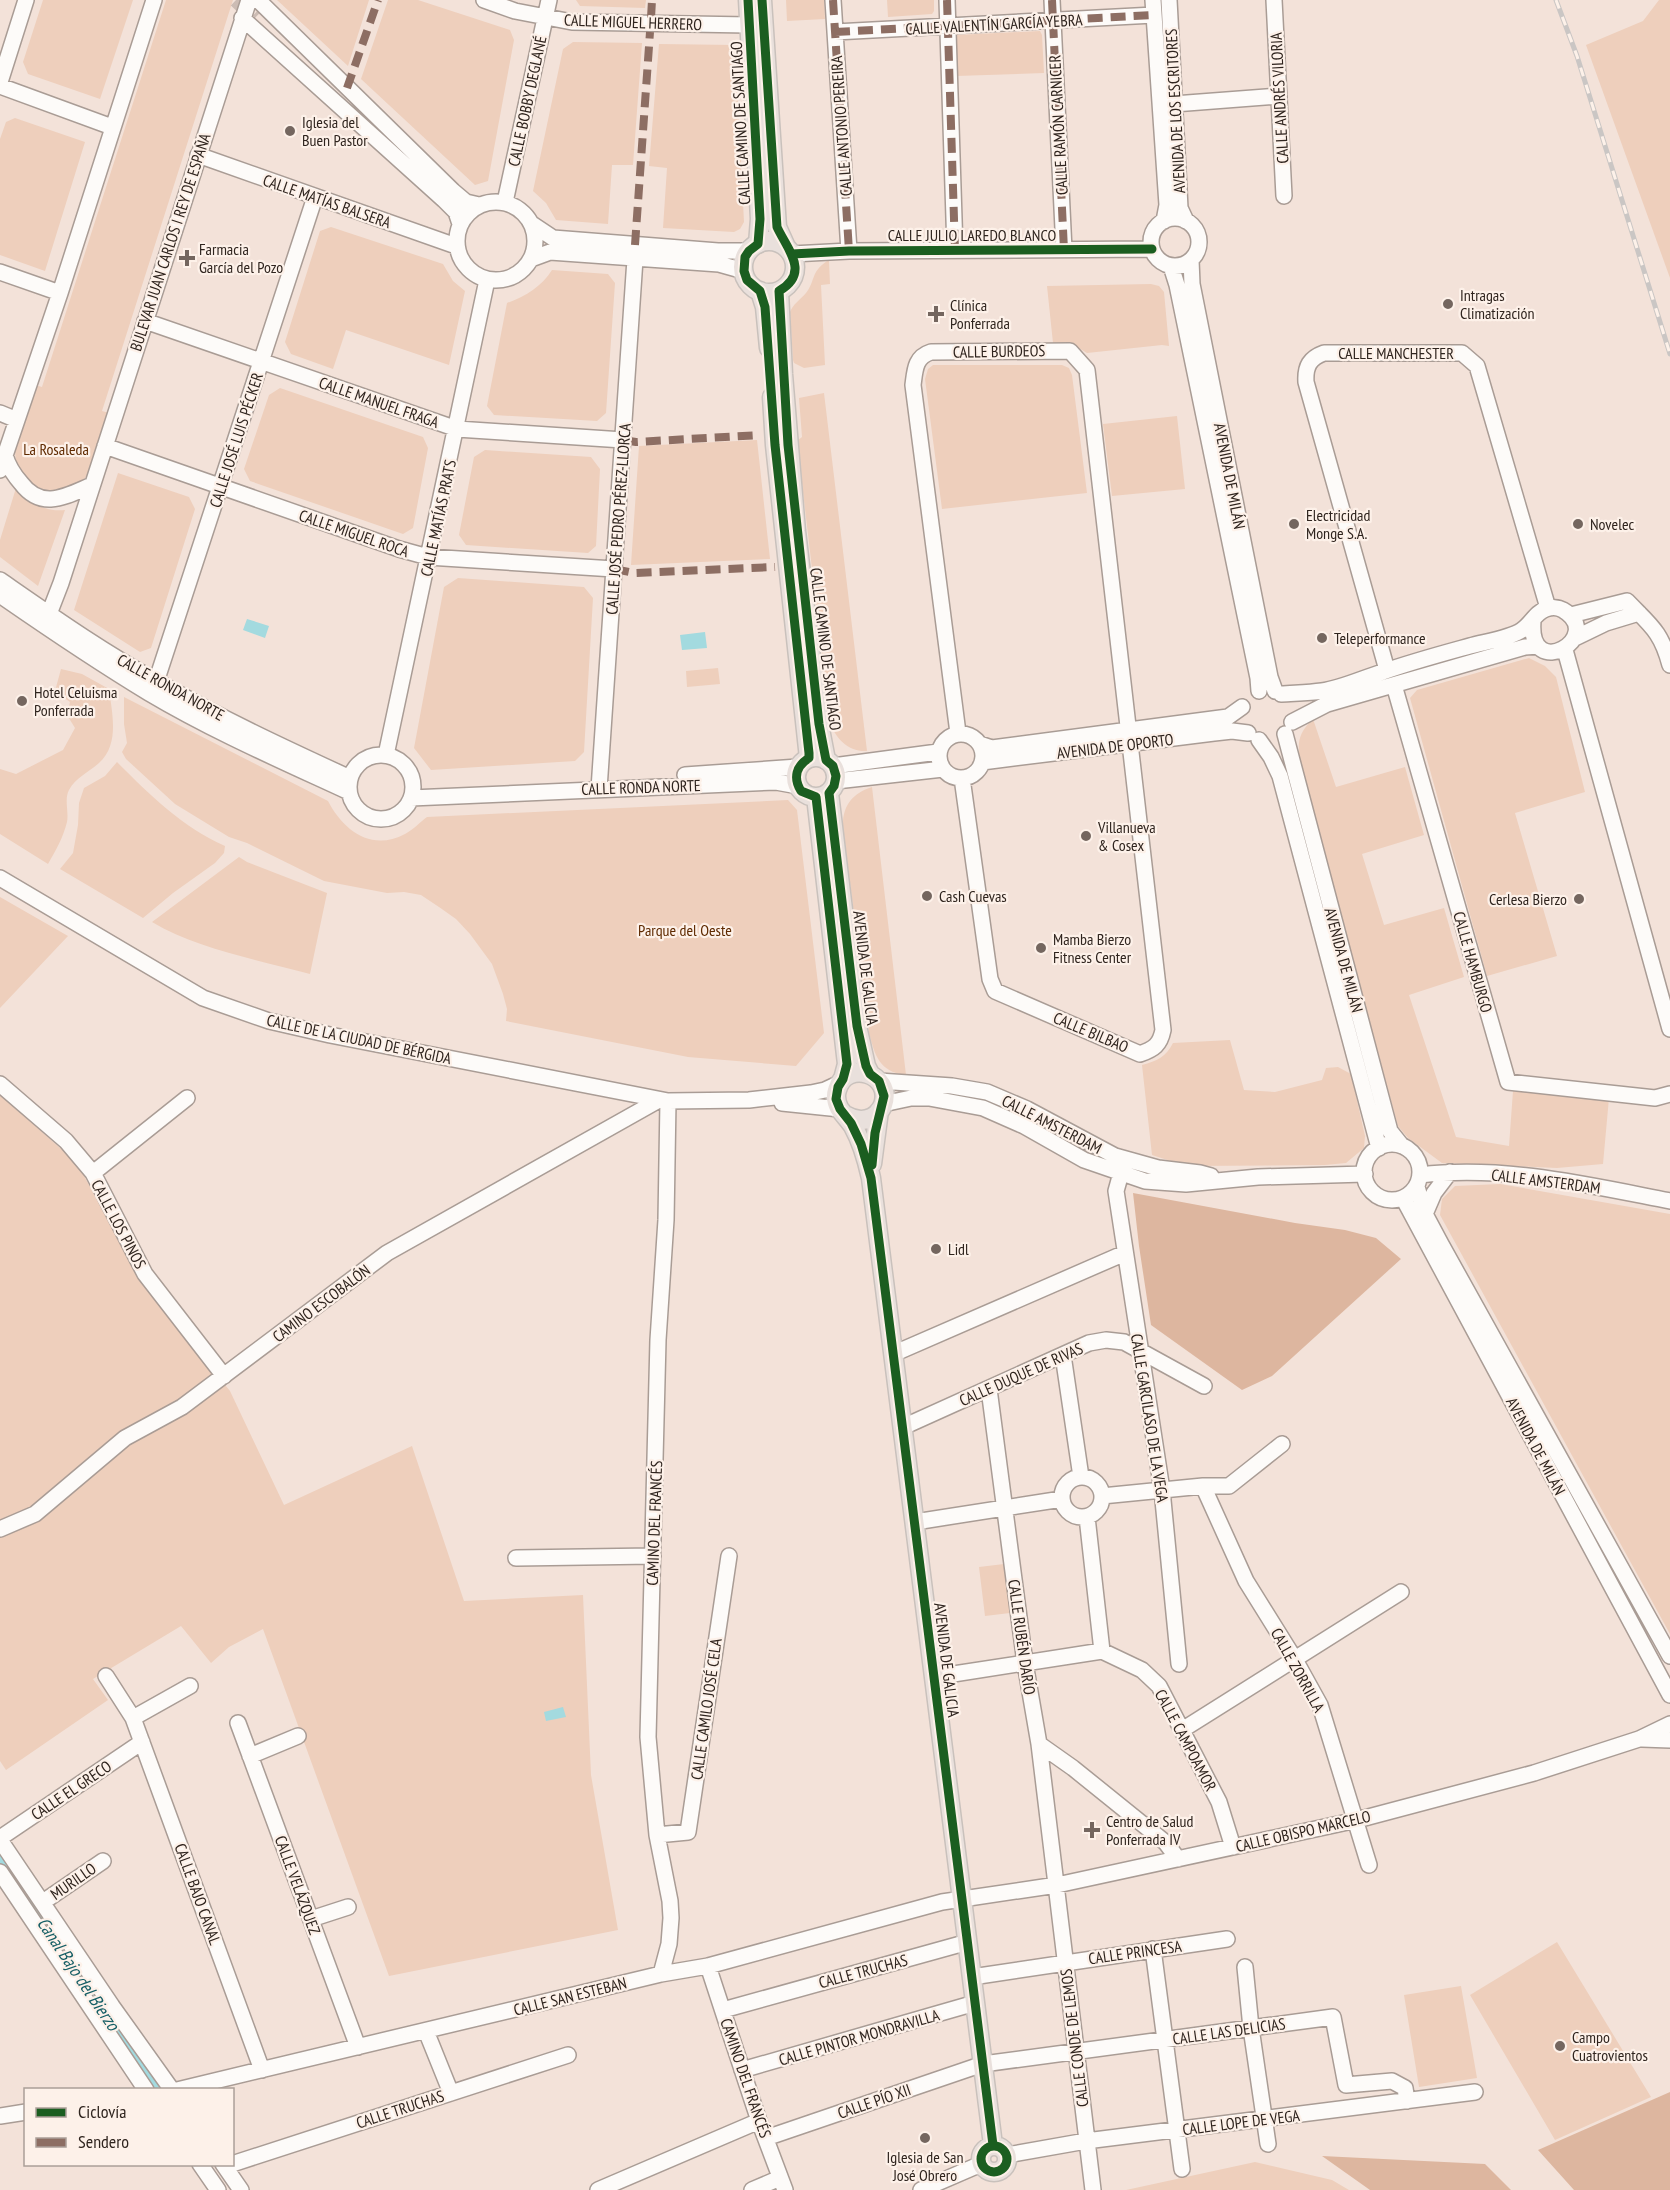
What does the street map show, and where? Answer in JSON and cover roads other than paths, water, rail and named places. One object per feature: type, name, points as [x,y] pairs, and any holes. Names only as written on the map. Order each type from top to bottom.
[{"type":"main road","name":"CALLE CAMINO DE SANTIAGO","points":[[748,0],[760,219],[754,247]]},
{"type":"main road","name":"CALLE CAMINO DE SANTIAGO","points":[[762,0],[777,227],[789,251]]},
{"type":"main road","points":[[768,241],[777,242],[789,251],[795,266],[793,279],[779,291],[773,293],[760,291],[747,280],[744,271],[745,257],[754,247],[768,241]]},
{"type":"main road","name":"CALLE CAMINO DE SANTIAGO","points":[[760,291],[767,322],[775,445],[821,775]]},
{"type":"main road","name":"CALLE CAMINO DE SANTIAGO","points":[[779,291],[784,398],[796,531],[819,724],[821,775]]},
{"type":"main road","points":[[798,786],[796,773],[821,775]]},
{"type":"main road","name":"AVENIDA DE GALICIA","points":[[821,775],[857,1026],[866,1066],[875,1078]]},
{"type":"main road","name":"AVENIDA DE GALICIA","points":[[821,775],[847,1064],[842,1081]]},
{"type":"main road","points":[[856,1072],[875,1078],[884,1096],[881,1108],[865,1120],[851,1118],[842,1112],[836,1093],[842,1081],[856,1072]]},
{"type":"main road","name":"AVENIDA DE GALICIA","points":[[871,1178],[881,1108]]},
{"type":"main road","name":"AVENIDA DE GALICIA","points":[[842,1112],[861,1144],[871,1178],[983,2064],[1000,2150]]},
{"type":"main road","points":[[992,2175],[1005,2168],[1000,2150]]},
{"type":"street","points":[[26,0],[0,84],[112,127]]},
{"type":"street","points":[[0,470],[60,293],[154,0]]},
{"type":"street","name":"CALLE MIGUEL HERRERO","points":[[484,0],[515,11],[572,22],[749,26]]},
{"type":"street","name":"CALLE BOBBY DEGLANÉ","points":[[505,202],[549,0]]},
{"type":"street","name":"CALLE ANTONIO PEREIRA","points":[[833,0],[849,251]]},
{"type":"street","points":[[947,0],[955,250]]},
{"type":"street","name":"CALLE RAMÓN CARNICER","points":[[1052,0],[1064,250]]},
{"type":"street","name":"AVENIDA DE LOS ESCRITORES","points":[[1169,0],[1180,208],[1186,221]]},
{"type":"street","name":"CALLE ANDRÉS VILORIA","points":[[1274,0],[1284,196]]},
{"type":"street","name":"CALLE VALENTÍN GARCÍA YEBRA","points":[[835,32],[1053,20],[1154,8]]},
{"type":"street","name":"AVENIDA DE LOS ESCRITORES","points":[[1154,8],[1167,205],[1164,221]]},
{"type":"street","points":[[252,9],[316,75],[400,150],[466,202],[479,205]]},
{"type":"street","name":"BULEVAR JUAN CARLOS I REY DE ESPAÑA","points":[[49,614],[198,155],[252,9]]},
{"type":"street","points":[[1174,105],[1279,96]]},
{"type":"street","points":[[400,150],[456,212],[460,224]]},
{"type":"street","name":"CALLE MATÍAS BALSERA","points":[[198,155],[456,246]]},
{"type":"street","name":"CALLE JOSÉ LUIS PÉCKER","points":[[156,682],[315,197]]},
{"type":"street","points":[[532,224],[536,239],[531,259],[514,277],[499,281],[487,280],[473,274],[463,264],[456,246],[460,224],[469,212],[485,202],[505,202],[522,211],[532,224],[553,238],[718,251],[754,247]]},
{"type":"street","points":[[1173,218],[1186,221],[1193,226],[1199,238],[1197,250],[1191,260],[1180,266],[1171,266],[1161,262],[1152,249],[1154,231],[1164,221],[1173,218]]},
{"type":"street","name":"CALLE JULIO LAREDO BLANCO","points":[[789,251],[1152,249]]},
{"type":"street","points":[[531,259],[550,252],[718,264],[744,271]]},
{"type":"street","name":"CALLE JOSÉ PEDRO PÉREZ-LLORCA","points":[[600,783],[635,259]]},
{"type":"street","name":"AVENIDA DE MILÁN","points":[[1191,260],[1192,284],[1270,677],[1278,692]]},
{"type":"street","name":"AVENIDA DE MILÁN","points":[[1171,266],[1177,285],[1259,691]]},
{"type":"street","points":[[0,272],[60,293]]},
{"type":"street","name":"CALLE MATÍAS PRATS","points":[[386,755],[487,280]]},
{"type":"street","name":"CALLE MANUEL FRAGA","points":[[145,321],[457,429],[623,440]]},
{"type":"street","name":"CALLE BURDEOS","points":[[958,733],[913,385],[916,364],[925,354],[931,352],[1070,351],[1087,370],[1131,737]]},
{"type":"street","name":"CALLE MANCHESTER","points":[[1387,670],[1306,382],[1305,372],[1308,363],[1314,357],[1324,353],[1462,353],[1477,366],[1548,608]]},
{"type":"street","points":[[0,413],[16,420]]},
{"type":"street","name":"CALLE MIGUEL ROCA","points":[[105,446],[399,549],[428,557],[614,569]]},
{"type":"street","points":[[5,455],[15,476],[26,490],[40,499],[54,500],[92,485]]},
{"type":"street","name":"CALLE RONDA NORTE","points":[[0,580],[156,682],[350,785]]},
{"type":"street","name":"CALLE RONDA NORTE","points":[[0,596],[59,636],[173,706],[222,732],[350,785]]},
{"type":"street","points":[[1571,615],[1627,601],[1650,622],[1660,637],[1670,665]]},
{"type":"street","points":[[1538,646],[1525,647],[1327,704],[1288,728],[1273,741],[1254,737],[1241,721],[1242,707],[1251,695],[1259,691],[1324,691],[1521,631],[1540,612],[1548,608],[1560,608],[1571,615],[1576,626],[1570,644],[1670,1029]]},
{"type":"street","points":[[1533,621],[1532,636],[1538,646],[1553,653],[1606,623],[1639,613]]},
{"type":"street","name":"CALLE HAMBURGO","points":[[1394,685],[1508,1082],[1655,1098],[1670,1094]]},
{"type":"street","points":[[1278,692],[1291,706],[1288,728]]},
{"type":"street","name":"AVENIDA DE OPORTO","points":[[982,762],[1131,737],[1228,717],[1242,707]]},
{"type":"street","name":"AVENIDA DE MILÁN","points":[[1288,728],[1390,1131],[1402,1146]]},
{"type":"street","name":"AVENIDA DE OPORTO","points":[[980,744],[992,748],[1232,731],[1254,737]]},
{"type":"street","points":[[958,733],[971,735],[980,744],[983,750],[982,762],[975,774],[962,778],[951,776],[940,764],[938,752],[945,739],[958,733]]},
{"type":"street","name":"CALLE BILBAO","points":[[962,778],[990,979],[995,991],[1140,1054],[1153,1049],[1161,1042],[1163,1030],[1131,737]]},
{"type":"street","name":"AVENIDA DE MILÁN","points":[[1254,737],[1271,757],[1280,776],[1379,1148]]},
{"type":"street","points":[[821,775],[938,752]]},
{"type":"street","points":[[386,755],[405,766],[412,780],[412,793],[406,807],[398,814],[388,818],[368,816],[359,810],[353,801],[350,785],[353,771],[364,760],[386,755]]},
{"type":"street","points":[[821,775],[943,769]]},
{"type":"street","name":"CALLE RONDA NORTE","points":[[412,793],[600,783],[703,774],[821,775]]},
{"type":"street","name":"CALLE RONDA NORTE","points":[[600,783],[776,782],[798,786]]},
{"type":"street","name":"CALLE DE LA CIUDAD DE BÉRGIDA","points":[[0,878],[203,998],[269,1021],[664,1101],[749,1100],[811,1093],[825,1090],[842,1081]]},
{"type":"street","name":"CALLE AMSTERDAM","points":[[875,1078],[987,1092],[1027,1109],[1115,1156],[1158,1168],[1200,1173],[1222,1180]]},
{"type":"street","name":"CALLE LOS PINOS","points":[[0,1084],[66,1141],[93,1173],[146,1274],[224,1376]]},
{"type":"street","points":[[93,1173],[187,1098]]},
{"type":"street","name":"CALLE AMSTERDAM","points":[[881,1108],[911,1098],[983,1108],[1024,1126],[1084,1160],[1145,1181],[1186,1184],[1222,1180],[1365,1174]]},
{"type":"street","name":"CALLE DE LA CIUDAD DE BÉRGIDA","points":[[749,1100],[842,1112]]},
{"type":"street","name":"CAMINO ESCOBALÓN","points":[[0,1529],[35,1514],[125,1438],[182,1407],[387,1252],[664,1101]]},
{"type":"street","name":"CAMINO DEL FRANCÉS","points":[[661,1974],[669,1944],[671,1918],[670,1901],[657,1835],[648,1737],[658,1340],[666,1220],[664,1101]]},
{"type":"street","points":[[1391,1145],[1402,1146],[1415,1156],[1419,1165],[1418,1180],[1403,1198],[1390,1200],[1375,1194],[1366,1183],[1367,1161],[1379,1148],[1391,1145]]},
{"type":"street","points":[[1425,1214],[1434,1193],[1450,1172]]},
{"type":"street","name":"CALLE AMSTERDAM","points":[[1418,1180],[1450,1172],[1516,1174],[1670,1201]]},
{"type":"street","name":"CALLE GARCILASO DE LA VEGA","points":[[1121,1173],[1116,1191],[1162,1490],[1179,1664]]},
{"type":"street","name":"AVENIDA DE MILÁN","points":[[1418,1180],[1425,1214],[1670,1656]]},
{"type":"street","name":"AVENIDA DE MILÁN","points":[[1403,1198],[1670,1695]]},
{"type":"street","points":[[893,1354],[1125,1253]]},
{"type":"street","name":"CALLE DUQUE DE RIVAS","points":[[903,1427],[1089,1343],[1107,1340],[1124,1342],[1204,1386]]},
{"type":"street","points":[[1063,1355],[1081,1477]]},
{"type":"street","name":"CALLE RUBÉN DARÍO","points":[[988,1389],[1025,1663],[1040,1744],[1057,1885]]},
{"type":"street","points":[[1102,1496],[1203,1485],[1229,1486],[1282,1444]]},
{"type":"street","points":[[1081,1477],[1090,1479],[1099,1487],[1102,1496],[1099,1508],[1087,1517],[1075,1516],[1069,1512],[1062,1499],[1067,1483],[1081,1477]]},
{"type":"street","name":"CALLE ZORRILLA","points":[[1203,1485],[1246,1581],[1320,1705],[1369,1865]]},
{"type":"street","points":[[915,1522],[1062,1499]]},
{"type":"street","points":[[934,1677],[1102,1651],[1087,1517]]},
{"type":"street","points":[[516,1558],[653,1556]]},
{"type":"street","name":"CALLE CAMILO JOSÉ CELA","points":[[657,1835],[688,1832],[729,1556]]},
{"type":"street","points":[[1182,1730],[1401,1592]]},
{"type":"street","name":"CALLE CAMPOAMOR","points":[[1102,1651],[1142,1670],[1159,1686],[1219,1802],[1233,1847]]},
{"type":"street","name":"CALLE BAJO CANAL","points":[[106,1676],[133,1718],[262,2070]]},
{"type":"street","points":[[133,1718],[190,1686]]},
{"type":"street","name":"CALLE VELÁZQUEZ","points":[[238,1723],[358,2047]]},
{"type":"street","name":"CALLE OBISPO MARCELO","points":[[962,1900],[1057,1885],[1357,1820],[1534,1773],[1638,1739],[1670,1725]]},
{"type":"street","points":[[250,1756],[298,1736]]},
{"type":"street","name":"CALLE OBISPO MARCELO","points":[[1638,1739],[1670,1740]]},
{"type":"street","name":"CALLE EL GRECO","points":[[0,1839],[142,1742]]},
{"type":"street","points":[[1040,1744],[1166,1843],[1178,1859]]},
{"type":"street","points":[[0,1839],[112,2006],[174,2088]]},
{"type":"street","name":"MURILLO","points":[[43,1902],[103,1860]]},
{"type":"street","points":[[0,1872],[145,2088]]},
{"type":"street","name":"CALLE CONDE DE LEMOS","points":[[1057,1885],[1093,2190]]},
{"type":"street","name":"CALLE SAN ESTEBAN","points":[[184,2088],[661,1974],[708,1966],[942,1902],[962,1900]]},
{"type":"street","points":[[311,1919],[348,1907]]},
{"type":"street","name":"CALLE PRINCESA","points":[[972,1977],[1065,1961],[1227,1939]]},
{"type":"street","name":"CALLE TRUCHAS","points":[[723,2010],[968,1942]]},
{"type":"street","points":[[669,1944],[672,1956],[680,1966],[687,1970]]},
{"type":"street","points":[[1153,1948],[1182,2169]]},
{"type":"street","name":"CAMINO DEL FRANCÉS","points":[[708,1966],[759,2121],[783,2184]]},
{"type":"street","points":[[1245,1968],[1251,2028],[1268,2144]]},
{"type":"street","name":"CALLE PINTOR MONDRAVILLA","points":[[742,2070],[975,2003]]},
{"type":"street","name":"CALLE LAS DELICIAS","points":[[983,2064],[1333,2017],[1346,2085],[1392,2081],[1405,2088],[1407,2101]]},
{"type":"street","points":[[426,2031],[451,2093]]},
{"type":"street","name":"CALLE TRUCHAS","points":[[234,2163],[568,2055]]},
{"type":"street","name":"CALLE PÍO XII","points":[[766,2138],[983,2064]]},
{"type":"street","name":"CALLE LOPE DE VEGA","points":[[1000,2150],[1475,2092]]},
{"type":"street","points":[[0,2116],[24,2112]]},
{"type":"street","points":[[598,2190],[759,2121]]},
{"type":"street","points":[[201,2166],[218,2190]]},
{"type":"street","points":[[229,2166],[241,2190]]},
{"type":"street","points":[[921,2190],[992,2175]]},
{"type":"street","points":[[752,2190],[783,2184]]},
{"type":"water","points":[[247,619],[269,626],[265,638],[243,630]]},
{"type":"water","points":[[705,632],[707,648],[682,650],[680,635]]},
{"type":"water","points":[[563,1707],[566,1717],[546,1721],[544,1712]]},
{"type":"waterway","name":"Canal Bajo del Bierzo","points":[[0,1859],[13,1878]]},
{"type":"waterway","name":"Canal Bajo del Bierzo","points":[[29,1903],[156,2088]]},
{"type":"tunnel","points":[[236,0],[255,18]]},
{"type":"railway","points":[[1556,0],[1577,56],[1670,354]]},
{"type":"place","name":"Iglesia del Buen Pastor","points":[[290,131]]},
{"type":"place","name":"Farmacia García del Pozo","points":[[187,258]]},
{"type":"place","name":"Intragas Climatización","points":[[1448,304]]},
{"type":"place","name":"Clínica Ponferrada","points":[[936,314]]},
{"type":"place","name":"Electricidad Monge S.A.","points":[[1294,524]]},
{"type":"place","name":"Novelec","points":[[1578,524]]},
{"type":"place","name":"Teleperformance","points":[[1322,638]]},
{"type":"place","name":"Hotel Celuisma Ponferrada","points":[[22,701]]},
{"type":"place","name":"Villanueva & Cosex","points":[[1086,836]]},
{"type":"place","name":"Cash Cuevas","points":[[927,896]]},
{"type":"place","name":"Cerlesa Bierzo","points":[[1579,899]]},
{"type":"place","name":"Mamba Bierzo Fitness Center","points":[[1041,948]]},
{"type":"place","name":"Lidl","points":[[936,1249]]},
{"type":"place","name":"Centro de Salud Ponferrada IV","points":[[1092,1830]]},
{"type":"place","name":"Campo Cuatrovientos","points":[[1560,2046]]},
{"type":"place","name":"Iglesia de San José Obrero","points":[[925,2138]]},
{"type":"park label","name":"La Rosaleda","points":[[56,449]]},
{"type":"park label","name":"Parque del Oeste","points":[[685,930]]}]
